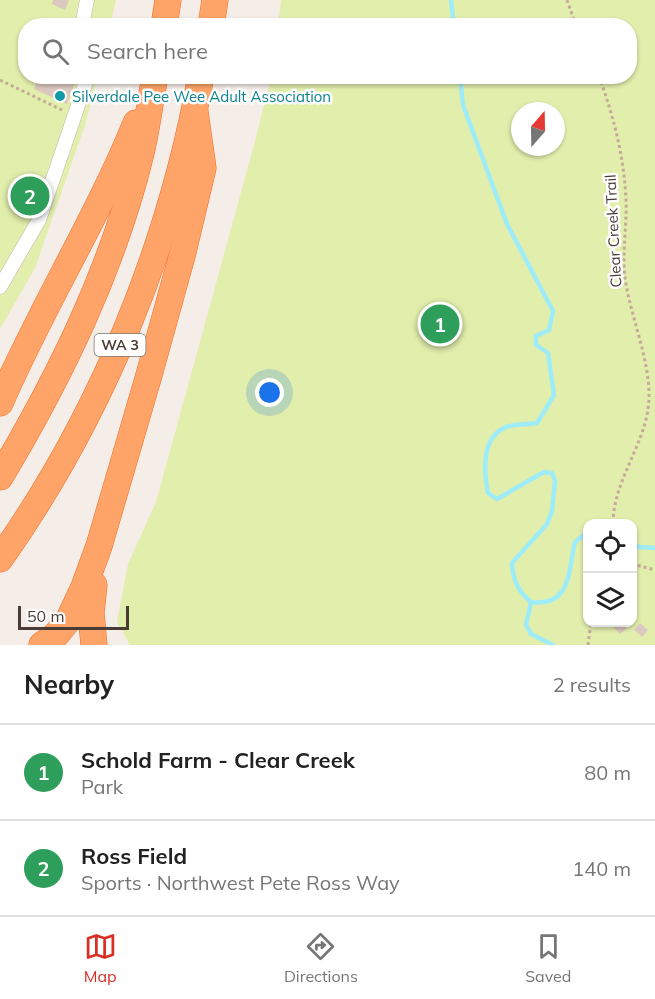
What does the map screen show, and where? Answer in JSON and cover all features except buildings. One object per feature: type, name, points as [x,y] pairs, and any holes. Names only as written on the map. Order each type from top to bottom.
[{"type":"highway","points":[[165,18],[168,0]]},
{"type":"highway","points":[[212,18],[215,0]]},
{"type":"highway","points":[[0,403],[20,357],[111,179],[152,84]]},
{"type":"highway","name":"WA 3","points":[[0,477],[49,391],[93,297],[132,184],[141,151],[154,84]]},
{"type":"highway","name":"WA 3","points":[[0,559],[62,461],[113,362],[150,270],[168,215],[195,112],[200,84]]},
{"type":"highway","points":[[42,645],[56,635],[75,609],[99,546],[182,256],[201,178],[203,168],[195,112]]},
{"type":"highway","points":[[0,388],[20,357]]},
{"type":"highway","points":[[94,645],[91,613],[99,546]]},
{"type":"street","points":[[84,18],[87,0]]},
{"type":"street","points":[[0,287],[39,220],[85,84]]},
{"type":"path","points":[[567,0],[573,18]]},
{"type":"path","points":[[0,80],[74,116]]},
{"type":"path","name":"Clear Creek Trail","points":[[602,84],[619,140],[626,200],[625,277],[630,308],[646,368],[650,397],[644,429],[616,501],[613,519]]},
{"type":"path","points":[[637,565],[655,570]]},
{"type":"path","points":[[588,645],[590,627]]},
{"type":"green space","points":[[0,0],[116,0],[112,18],[18,18],[18,84],[95,84],[85,125],[35,268],[0,329]]},
{"type":"green space","points":[[281,0],[655,0],[655,645],[130,645],[117,622],[128,564],[156,502],[269,84],[637,84],[637,18],[279,18]]},
{"type":"waterway","points":[[451,0],[453,18]]},
{"type":"waterway","points":[[461,84],[463,105],[507,224],[553,311],[549,330],[536,336],[536,345],[548,353],[554,395],[537,423],[512,425],[497,433],[488,448],[485,466],[488,493],[497,499],[544,472],[552,473],[555,481],[552,511],[547,524],[512,563],[517,585],[531,602]]},
{"type":"waterway","points":[[531,602],[544,602],[554,599],[561,593],[569,575],[575,542],[583,536]]},
{"type":"waterway","points":[[637,546],[655,548]]},
{"type":"waterway","points":[[531,602],[526,625],[531,634],[553,645]]},
{"type":"place","name":"Silverdale Pee Wee Adult Association","points":[[60,96]]},
{"type":"place","name":"Ross Field","points":[[30,196]]},
{"type":"place","name":"Schold Farm - Clear Creek","points":[[440,324]]}]
